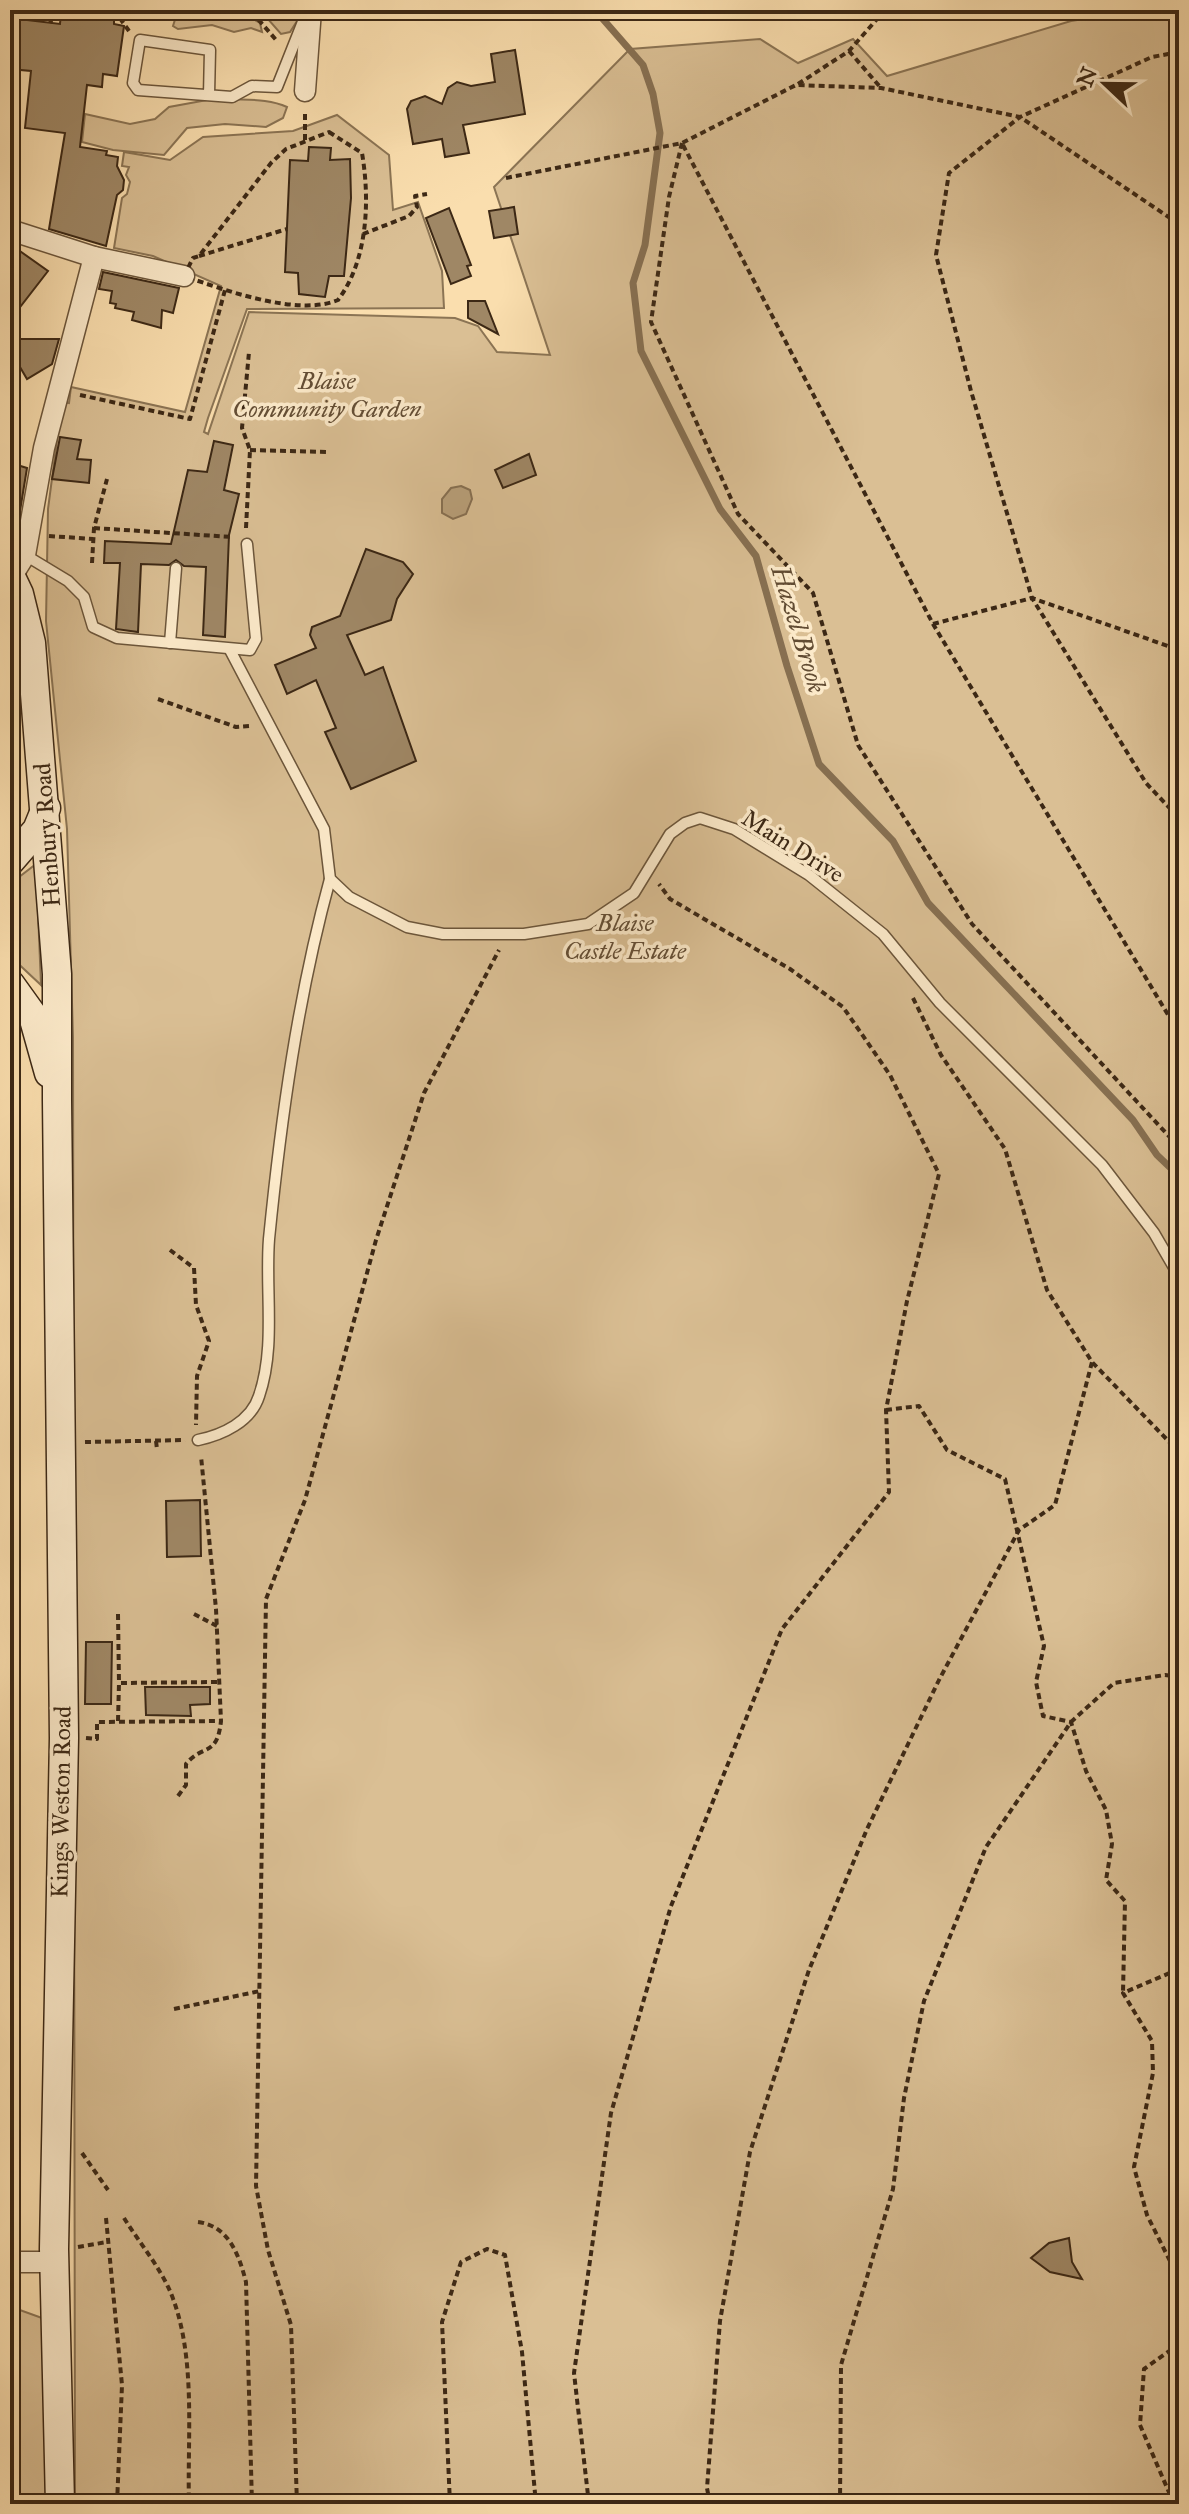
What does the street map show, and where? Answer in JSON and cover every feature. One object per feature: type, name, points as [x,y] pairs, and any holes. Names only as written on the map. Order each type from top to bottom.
[{"type":"main road","name":"Henbury Road","points":[[16,569],[31,643],[46,807],[59,1023],[57,1100]]},
{"type":"main road","points":[[10,861],[37,830],[46,807]]},
{"type":"main road","points":[[10,984],[33,1016],[57,1100]]},
{"type":"main road","name":"Kings Weston Road","points":[[57,1100],[64,1738],[54,2262],[60,2504]]},
{"type":"street","points":[[305,91],[310,10]]},
{"type":"street","points":[[10,230],[32,230],[94,257],[184,276]]},
{"type":"street","points":[[16,569],[31,534],[46,436],[94,257]]},
{"type":"street","points":[[10,2262],[54,2262]]},
{"type":"lane","points":[[209,95],[210,50],[140,40],[133,83],[136,88],[209,95],[234,96],[252,86],[277,87],[298,28],[310,10]]},
{"type":"lane","points":[[16,569],[68,581],[84,597],[93,627],[117,638],[250,650],[256,639],[247,544]]},
{"type":"lane","points":[[170,643],[176,568]]},
{"type":"lane","points":[[198,1440],[221,1435],[244,1419],[259,1400],[267,1362],[267,1261],[280,1127],[304,991],[330,879],[324,829],[230,650]]},
{"type":"lane","name":"Main Drive","points":[[330,879],[349,897],[407,927],[443,934],[508,934],[588,924],[634,893],[670,834],[685,823],[700,818],[734,829],[809,875],[871,924],[951,1013],[1102,1165],[1154,1233],[1179,1276]]},
{"type":"path","points":[[31,10],[46,10]]},
{"type":"path","points":[[50,23],[56,10]]},
{"type":"path","points":[[241,10],[264,23],[288,55]]},
{"type":"path","points":[[506,178],[682,143],[796,85],[849,51],[885,10]]},
{"type":"path","points":[[849,51],[881,88]]},
{"type":"path","points":[[1179,52],[1152,57],[1020,117],[949,173],[936,255],[971,391],[1032,598],[1146,783],[1179,818]]},
{"type":"path","points":[[796,85],[881,88],[1020,117],[1179,224]]},
{"type":"path","points":[[305,91],[305,140]]},
{"type":"path","points":[[184,276],[225,290],[255,295],[267,302],[298,305],[338,300],[351,278],[363,234],[368,189],[362,153],[329,132],[286,149],[271,163],[199,256],[287,229]]},
{"type":"path","points":[[682,143],[933,624],[1179,1033]]},
{"type":"path","points":[[682,143],[669,197],[651,322],[738,514],[813,593],[858,745],[972,924],[1179,1147]]},
{"type":"path","points":[[363,234],[409,216],[417,207],[415,196],[427,194]]},
{"type":"path","points":[[70,393],[190,419],[225,290]]},
{"type":"path","points":[[94,528],[246,538],[250,450],[242,428],[249,352]]},
{"type":"path","points":[[250,450],[326,452]]},
{"type":"path","points":[[92,563],[94,528],[107,479]]},
{"type":"path","points":[[31,534],[93,539]]},
{"type":"path","points":[[933,624],[1032,598],[1179,650]]},
{"type":"path","points":[[158,699],[236,727],[249,726]]},
{"type":"path","points":[[589,2504],[574,2373],[611,2113],[671,1906],[782,1629],[889,1492],[886,1410],[907,1301],[939,1174],[890,1075],[843,1007],[790,969],[670,899],[648,869]]},
{"type":"path","points":[[297,2504],[291,2325],[268,2250],[256,2186],[266,1599],[305,1500],[376,1240],[424,1093],[508,934]]},
{"type":"path","points":[[913,970],[904,979],[941,1055],[1005,1149],[1047,1290],[1092,1362],[1179,1452]]},
{"type":"path","points":[[170,1250],[194,1268],[196,1305],[209,1341],[197,1376],[198,1440],[208,1513],[221,1721],[219,1738],[212,1749],[186,1764],[186,1785],[178,1796]]},
{"type":"path","points":[[710,2504],[707,2488],[720,2321],[750,2152],[809,1970],[867,1829],[939,1680],[1019,1530],[1055,1505],[1092,1362]]},
{"type":"path","points":[[886,1410],[919,1406],[947,1450],[1005,1479],[1044,1646],[1036,1682],[1043,1716],[1071,1722]]},
{"type":"path","points":[[63,1444],[198,1440]]},
{"type":"path","points":[[156,1441],[157,1449]]},
{"type":"path","points":[[117,1722],[118,1614]]},
{"type":"path","points":[[194,1614],[217,1626]]},
{"type":"path","points":[[840,2504],[841,2365],[893,2189],[904,2098],[924,2001],[986,1847],[1071,1722],[1114,1683],[1165,1675],[1179,1677]]},
{"type":"path","points":[[119,1683],[219,1682]]},
{"type":"path","points":[[64,1738],[97,1739],[97,1722],[221,1721]]},
{"type":"path","points":[[1071,1722],[1086,1771],[1106,1810],[1112,1844],[1106,1880],[1125,1901],[1123,1993],[1152,2041],[1153,2073],[1134,2167],[1147,2215],[1179,2279]]},
{"type":"path","points":[[1123,1993],[1179,1969]]},
{"type":"path","points":[[174,2009],[260,1991]]},
{"type":"path","points":[[55,2144],[76,2145],[108,2190]]},
{"type":"path","points":[[106,2218],[122,2385],[117,2504]]},
{"type":"path","points":[[124,2218],[170,2289],[181,2323],[187,2386],[189,2504]]},
{"type":"path","points":[[198,2222],[225,2234],[240,2258],[246,2282],[252,2504]]},
{"type":"path","points":[[450,2504],[442,2322],[461,2262],[487,2249],[505,2255],[522,2352],[536,2504]]},
{"type":"path","points":[[1174,2504],[1140,2425],[1144,2369],[1179,2344]]},
{"type":"green space","points":[[178,10],[246,15],[260,23],[262,32],[251,28],[234,32],[212,25],[178,29],[173,26]]},
{"type":"green space","points":[[260,10],[300,10],[299,18],[290,32],[281,34]]},
{"type":"green space","name":"Blaise Castle Estate","points":[[1140,10],[1179,10],[1179,2504],[75,2504],[73,1037],[67,829],[46,621],[48,509],[62,402],[69,403],[71,387],[185,412],[221,286],[153,256],[114,248],[122,198],[127,194],[130,182],[126,175],[129,167],[122,166],[124,152],[170,160],[203,137],[293,131],[337,115],[389,155],[393,210],[418,202],[442,271],[444,308],[247,309],[208,418],[204,432],[208,434],[249,312],[455,318],[478,326],[497,352],[550,355],[494,187],[630,49],[760,39],[798,63],[853,39],[887,76],[1071,21]]},
{"type":"green space","points":[[218,98],[262,101],[287,107],[283,118],[266,127],[225,124],[187,128],[164,155],[113,150],[82,142],[85,114],[130,124],[155,119],[169,107]]},
{"type":"green space","points":[[36,864],[41,985],[10,956],[10,884]]},
{"type":"green space","points":[[10,2282],[16,2291],[17,2309],[42,2318],[47,2504],[10,2504]]},
{"type":"shaded area","points":[[461,486],[470,490],[472,499],[466,514],[453,519],[442,513],[442,499],[451,488]]},
{"type":"building","points":[[61,13],[114,19],[114,24],[124,26],[117,76],[103,74],[102,87],[87,85],[80,147],[107,151],[106,155],[118,157],[117,166],[124,180],[123,190],[117,195],[106,246],[49,229],[65,133],[25,128],[31,71],[10,69],[10,18],[60,24]]},
{"type":"building","points":[[515,50],[525,114],[463,125],[469,153],[445,157],[442,139],[413,144],[407,109],[411,101],[425,96],[442,104],[448,88],[457,82],[471,86],[495,82],[491,54]]},
{"type":"building","points":[[309,147],[331,148],[330,160],[350,159],[351,198],[344,276],[329,276],[325,297],[299,294],[298,273],[285,272],[290,160],[308,161]]},
{"type":"building","points":[[514,207],[518,234],[494,238],[489,211]]},
{"type":"building","points":[[449,208],[471,265],[467,266],[471,276],[451,284],[426,218]]},
{"type":"building","points":[[10,244],[48,271],[10,320]]},
{"type":"building","points":[[103,272],[179,288],[173,313],[162,310],[161,328],[132,320],[134,312],[115,308],[116,304],[110,303],[112,291],[99,289]]},
{"type":"building","points":[[468,301],[485,301],[498,334],[468,318]]},
{"type":"building","points":[[10,339],[59,339],[52,364],[27,379],[10,350]]},
{"type":"building","points":[[60,437],[81,440],[77,459],[91,460],[89,483],[52,479]]},
{"type":"building","points":[[214,441],[233,445],[224,490],[239,494],[229,535],[225,637],[203,635],[206,567],[184,566],[176,560],[169,565],[141,564],[138,632],[116,629],[120,563],[104,563],[105,541],[171,544],[188,470],[207,472]]},
{"type":"building","points":[[529,454],[536,475],[503,488],[495,470]]},
{"type":"building","points":[[14,464],[27,468],[20,511],[10,531],[10,478]]},
{"type":"building","points":[[366,549],[403,562],[413,574],[397,599],[391,620],[347,635],[365,675],[383,667],[416,761],[351,789],[325,732],[336,728],[316,680],[287,694],[275,665],[316,648],[310,635],[312,627],[340,616]]},
{"type":"building","points":[[200,1500],[201,1556],[167,1557],[166,1501]]},
{"type":"building","points":[[86,1642],[112,1642],[111,1704],[85,1704]]},
{"type":"building","points":[[145,1687],[210,1687],[210,1704],[190,1705],[191,1716],[146,1715]]},
{"type":"building","points":[[1069,2238],[1072,2262],[1082,2279],[1050,2272],[1031,2258],[1049,2243]]},
{"type":"waterway","name":"Hazel Brook","points":[[595,10],[643,65],[653,94],[660,133],[645,245],[633,283],[641,351],[720,509],[756,556],[819,764],[893,841],[928,903],[1133,1120],[1157,1155],[1179,1176]]},
{"type":"park label","name":"Blaise Community Garden","points":[[327,395]]}]
